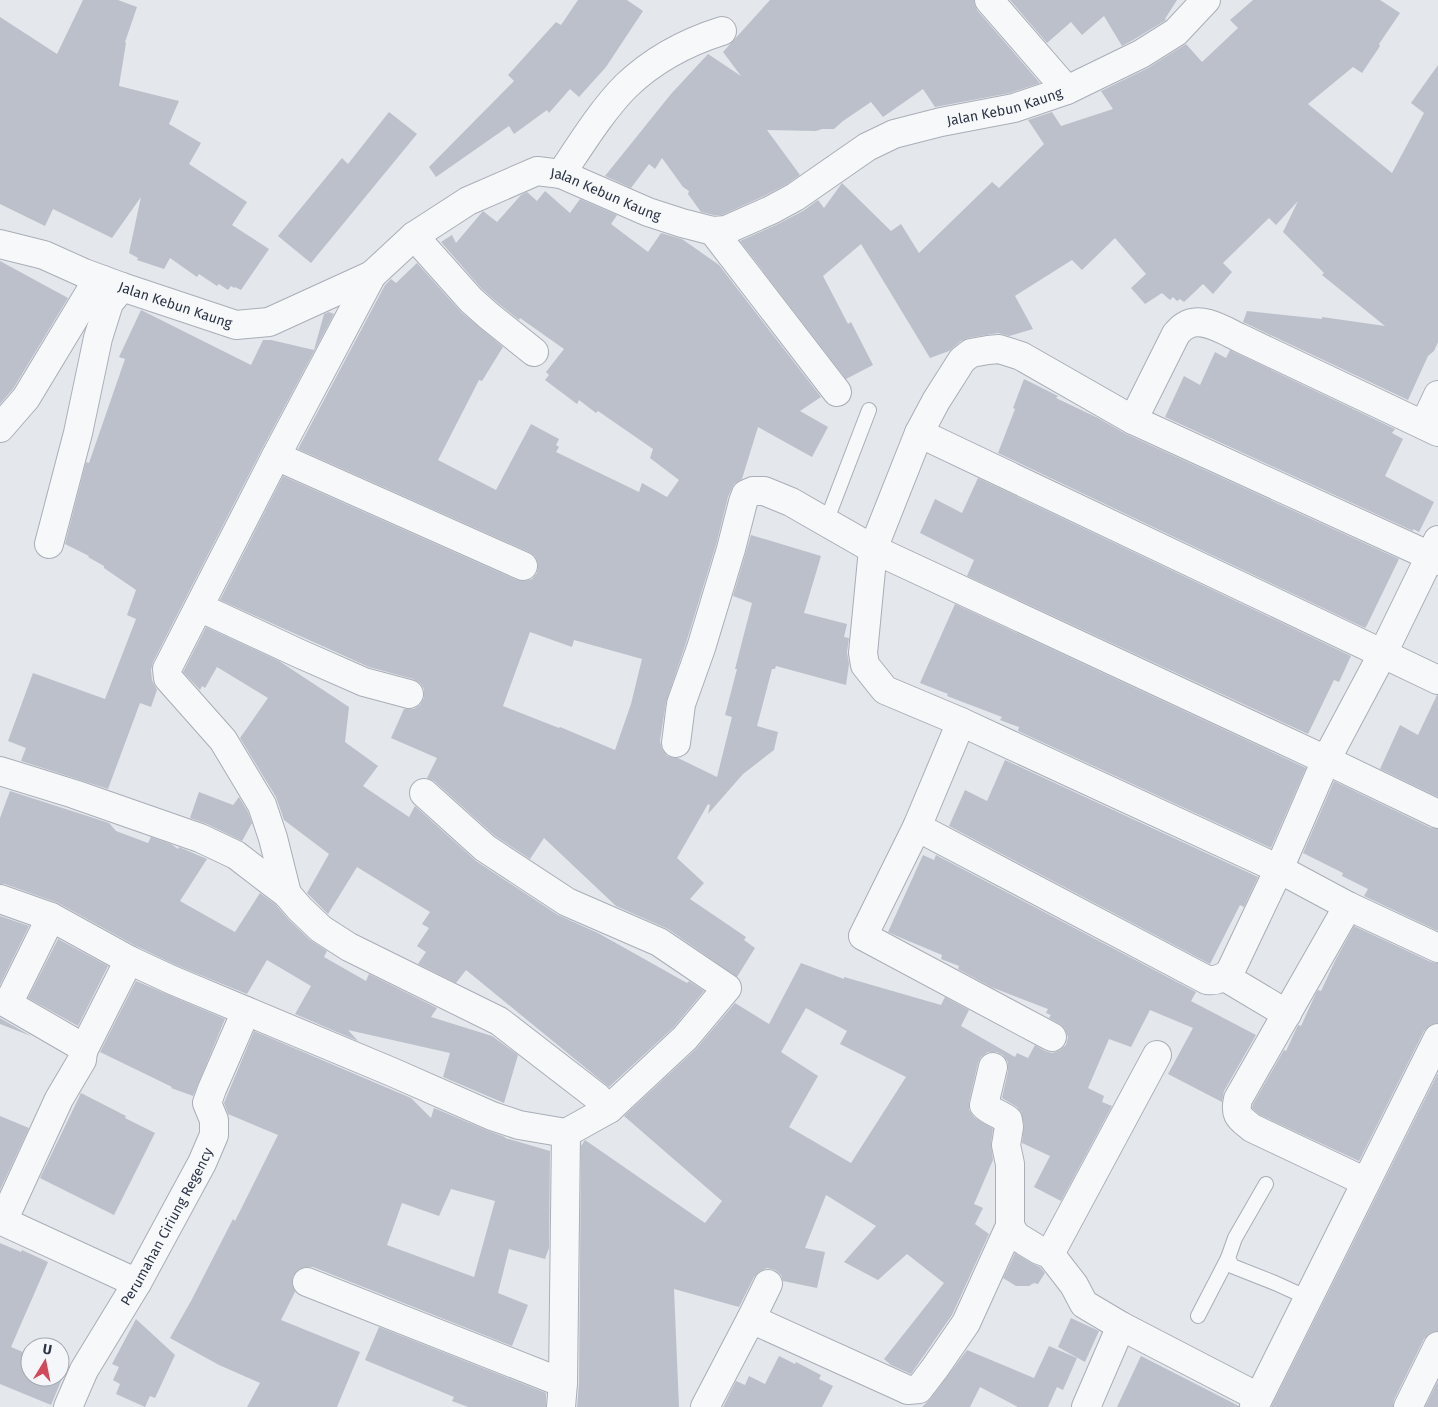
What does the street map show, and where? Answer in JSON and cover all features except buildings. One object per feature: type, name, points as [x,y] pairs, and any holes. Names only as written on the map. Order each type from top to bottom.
[{"type":"street","points":[[989,0],[1067,90]]},
{"type":"street","name":"Jalan Kebun Kaung","points":[[0,244],[44,255],[113,284],[236,325],[269,322],[372,275],[414,236],[468,201],[537,171],[561,174],[648,212],[714,231],[726,230],[795,197],[867,147],[894,134],[941,122],[1014,108],[1067,90],[1141,54],[1176,32],[1206,0]]},
{"type":"street","points":[[561,174],[611,102],[626,86],[648,68],[676,50],[722,30]]},
{"type":"street","points":[[714,231],[838,392]]},
{"type":"street","points":[[414,236],[471,300],[534,352]]},
{"type":"street","points":[[287,894],[273,838],[262,805],[223,740],[168,678],[167,669],[276,456],[372,275]]},
{"type":"street","points":[[0,428],[26,398],[90,292],[113,284]]},
{"type":"street","points":[[49,544],[78,433],[98,338],[113,284]]},
{"type":"street","points":[[1133,420],[1176,334],[1185,325],[1197,322],[1212,324],[1431,429],[1438,395]]},
{"type":"street","points":[[917,827],[1206,980],[1225,977],[1230,972],[1279,869],[1326,760],[1435,552],[1133,420],[1021,356],[999,349],[970,353],[962,360],[936,401],[919,433],[873,549],[863,653],[865,665],[885,690],[961,722],[1279,869],[1348,906],[1438,948]]},
{"type":"street","points":[[919,433],[1438,680]]},
{"type":"street","points":[[276,456],[523,566]]},
{"type":"street","points":[[676,743],[681,704],[701,648],[743,502],[746,494],[753,491],[764,491],[778,496],[873,549],[1438,814]]},
{"type":"street","points":[[199,607],[364,682],[409,694]]},
{"type":"street","points":[[961,722],[917,827],[863,936],[1052,1038]]},
{"type":"street","points":[[2,777],[74,794],[200,838],[236,856],[287,894],[321,929],[349,947],[499,1021],[596,1096],[609,1109]]},
{"type":"street","points":[[0,899],[51,917],[129,960],[172,980],[492,1116],[519,1125],[566,1133],[609,1109],[685,1038],[727,988],[659,942],[567,902],[485,848],[424,793]]},
{"type":"street","points":[[1348,906],[1238,1099],[1236,1109],[1239,1117],[1252,1128],[1366,1182]]},
{"type":"street","points":[[51,917],[8,1004],[77,1044],[83,1051]]},
{"type":"street","points":[[129,960],[83,1051],[82,1060],[59,1099],[2,1221],[136,1284]]},
{"type":"street","points":[[1225,977],[1287,1014]]},
{"type":"street","name":"Perumahan Ciriung Regency","points":[[68,1407],[84,1370],[136,1284],[202,1163],[214,1135],[214,1120],[208,1103],[212,1089],[246,1011]]},
{"type":"street","points":[[1010,1226],[1016,1236],[1039,1250],[1050,1254],[1074,1285],[1084,1304],[1256,1402],[1438,1038]]},
{"type":"street","points":[[1050,1254],[1157,1055]]},
{"type":"street","points":[[751,1319],[908,1390],[919,1389],[966,1323],[1010,1226],[1010,1164],[1006,1145],[1008,1120],[1002,1115],[988,1110],[984,1105],[992,1067]]},
{"type":"street","points":[[307,1282],[562,1395],[566,1133]]},
{"type":"street","points":[[705,1407],[768,1284]]},
{"type":"street","points":[[1086,1407],[1121,1326]]},
{"type":"street","points":[[1408,1407],[1438,1346]]},
{"type":"lane","points":[[826,522],[870,410]]},
{"type":"lane","points":[[1198,1316],[1228,1258],[1235,1238],[1266,1184]]},
{"type":"lane","points":[[1228,1258],[1232,1266],[1275,1282],[1308,1298]]}]
